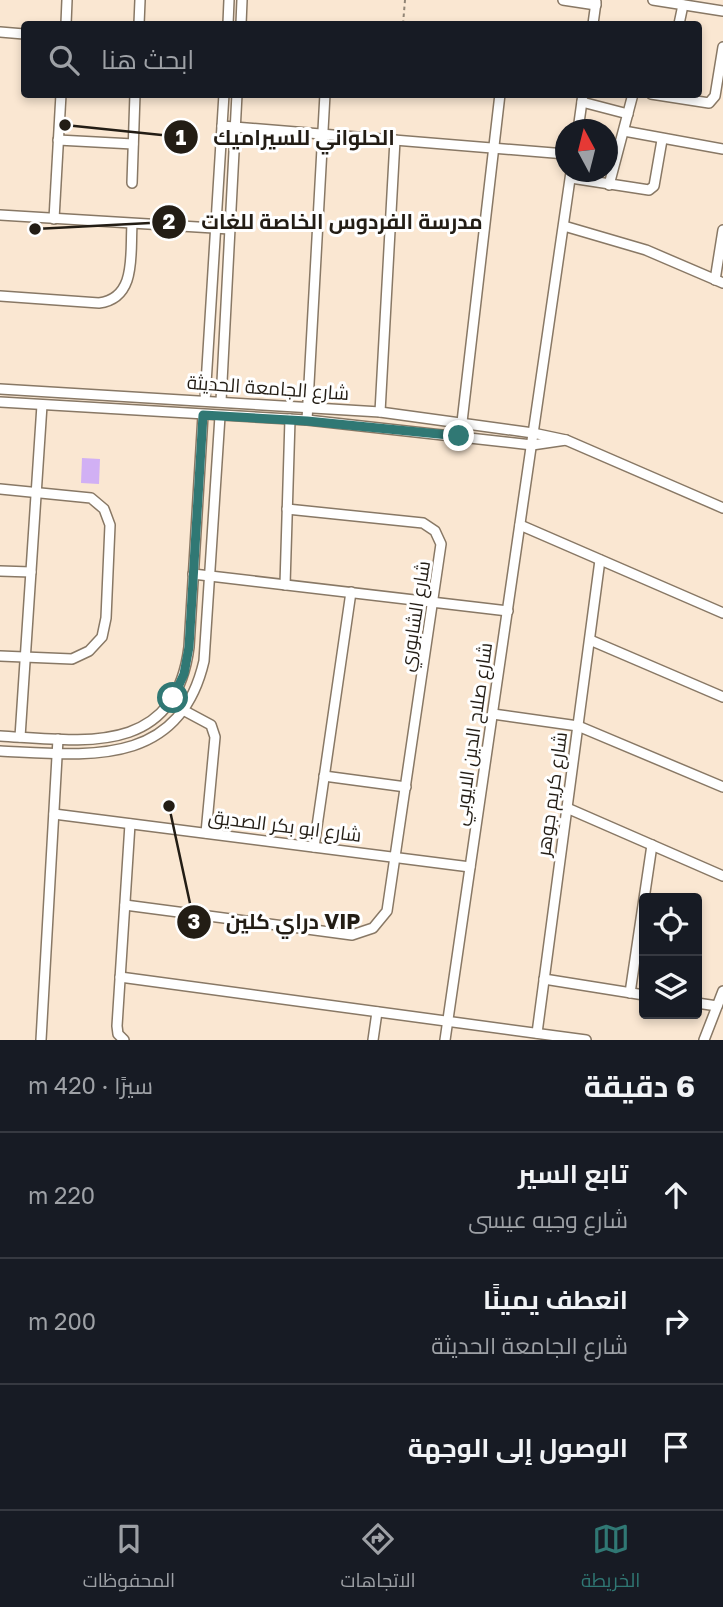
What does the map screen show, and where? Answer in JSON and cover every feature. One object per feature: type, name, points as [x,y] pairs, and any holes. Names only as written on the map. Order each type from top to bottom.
[{"type":"street","points":[[66,21],[67,0]]},
{"type":"street","points":[[139,21],[140,0]]},
{"type":"street","points":[[228,21],[229,0]]},
{"type":"street","points":[[241,21],[242,0]]},
{"type":"street","points":[[563,0],[596,3],[593,21]]},
{"type":"street","points":[[653,0],[721,11],[721,0]]},
{"type":"street","points":[[680,21],[683,5]]},
{"type":"street","points":[[0,32],[21,34]]},
{"type":"street","points":[[675,98],[702,104],[712,102],[723,47]]},
{"type":"street","points":[[54,219],[61,98]]},
{"type":"street","points":[[132,183],[135,98]]},
{"type":"street","points":[[205,400],[224,98]]},
{"type":"street","points":[[221,401],[237,98]]},
{"type":"street","points":[[307,421],[325,98]]},
{"type":"street","points":[[462,422],[500,98]]},
{"type":"street","points":[[579,119],[582,98],[628,114]]},
{"type":"street","points":[[609,185],[632,98]]},
{"type":"street","points":[[222,125],[555,153]]},
{"type":"street","points":[[624,131],[723,149]]},
{"type":"street","points":[[598,182],[643,191],[652,188],[662,139]]},
{"type":"street","points":[[58,140],[133,144]]},
{"type":"street","points":[[380,412],[395,140]]},
{"type":"street","name":"شارع صلاح الدين الايوبي","points":[[445,1040],[570,182]]},
{"type":"street","points":[[0,215],[230,229]]},
{"type":"street","points":[[0,296],[99,303],[113,299],[124,290],[129,277],[132,225]]},
{"type":"street","points":[[564,226],[646,250],[719,281],[723,233]]},
{"type":"street","name":"شارع الجامعة الحديثة","points":[[0,388],[380,412],[533,433],[566,440],[723,508]]},
{"type":"street","name":"شارع الجامعة الحديثة","points":[[0,402],[290,419],[532,445],[566,440]]},
{"type":"street","points":[[20,737],[42,405]]},
{"type":"street","points":[[0,736],[58,740],[118,738],[143,727],[164,709],[184,674],[203,415]]},
{"type":"street","points":[[0,751],[104,754],[130,749],[165,729],[183,710],[197,687],[204,661],[220,415]]},
{"type":"street","points":[[285,585],[290,419]]},
{"type":"street","points":[[0,489],[83,495],[98,503],[108,517],[111,533],[106,618],[102,637],[81,656],[72,659],[0,656]]},
{"type":"street","name":"شارع الشابوري","points":[[125,905],[359,934],[379,923],[387,911],[442,544],[430,526],[287,509]]},
{"type":"street","points":[[520,525],[723,613]]},
{"type":"street","name":"شارع كريم جوهر","points":[[537,1033],[600,560]]},
{"type":"street","points":[[0,571],[31,572]]},
{"type":"street","points":[[193,574],[508,611]]},
{"type":"street","points":[[314,847],[351,592]]},
{"type":"street","points":[[590,640],[723,697]]},
{"type":"street","points":[[183,710],[211,725],[215,737],[206,833]]},
{"type":"street","points":[[493,714],[578,726],[723,787]]},
{"type":"street","points":[[41,1040],[58,740]]},
{"type":"street","points":[[324,776],[406,787]]},
{"type":"street","points":[[567,808],[723,876]]},
{"type":"street","name":"شارع ابو بكر الصديق","points":[[54,814],[470,867]]},
{"type":"street","points":[[124,1040],[117,1030],[130,824]]},
{"type":"street","points":[[630,993],[652,845]]},
{"type":"street","points":[[120,977],[584,1040]]},
{"type":"street","points":[[544,979],[639,994]]},
{"type":"street","points":[[705,1040],[723,991]]},
{"type":"street","points":[[702,1004],[717,1006]]},
{"type":"street","points":[[373,1040],[377,1012]]},
{"type":"path","points":[[402,21],[405,0]]},
{"type":"building","points":[[82,458],[100,459],[99,484],[81,483]]},
{"type":"place","name":"الحلواني للسيراميك","points":[[65,125]]},
{"type":"place","name":"مدرسة الفردوس الخاصة للغات","points":[[35,229]]},
{"type":"place","name":"دراي كلين VIP","points":[[169,806]]},
{"type":"route","points":[[173,698],[184,674],[189,647],[203,415],[381,427],[459,436]]}]
